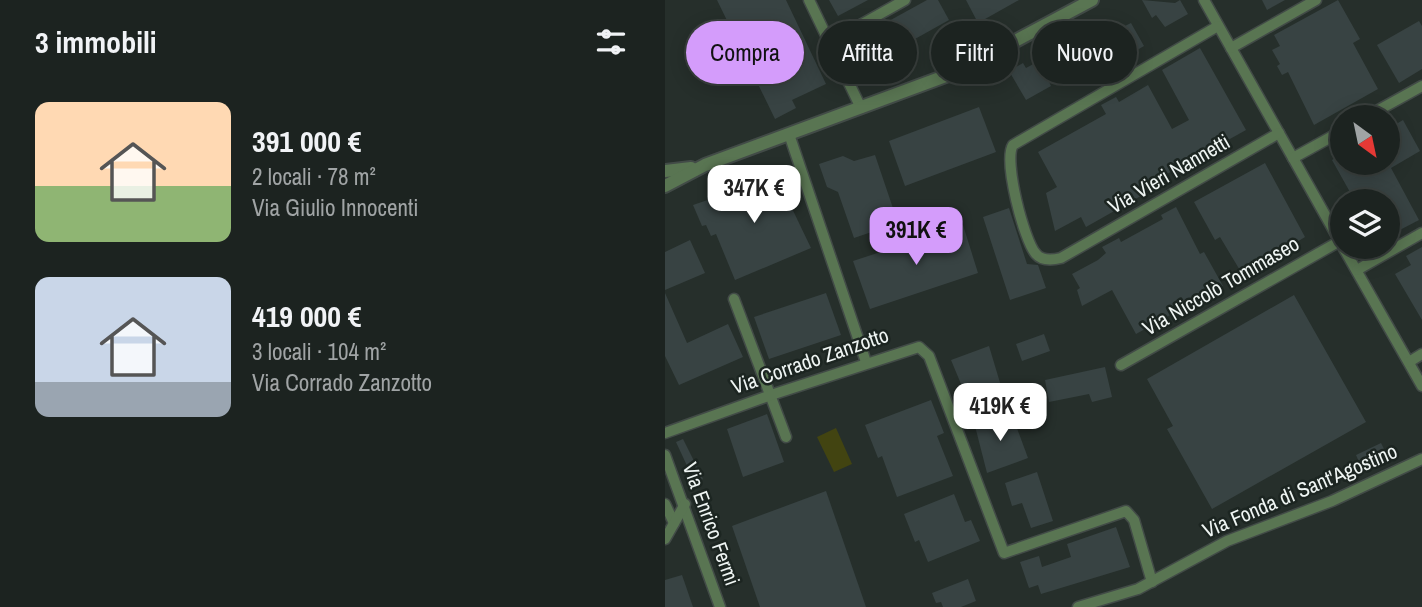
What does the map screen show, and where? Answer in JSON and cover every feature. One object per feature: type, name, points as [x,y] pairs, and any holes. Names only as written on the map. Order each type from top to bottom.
[{"type":"street","points":[[809,0],[820,21]]},
{"type":"street","points":[[868,21],[905,0]]},
{"type":"street","points":[[665,186],[705,166],[985,59],[1092,0]]},
{"type":"street","points":[[1204,0],[1330,223]]},
{"type":"street","points":[[1231,48],[1316,0]]},
{"type":"street","name":"Via Vieri Nannetti","points":[[1218,26],[1025,136],[1010,149],[1010,172],[1034,251],[1041,257],[1053,260],[1079,248],[1279,133]]},
{"type":"street","points":[[850,84],[861,108]]},
{"type":"street","points":[[1388,105],[1422,86]]},
{"type":"street","points":[[789,134],[866,362]]},
{"type":"street","points":[[1293,158],[1330,138]]},
{"type":"street","points":[[665,172],[705,166]]},
{"type":"street","points":[[1357,270],[1422,233]]},
{"type":"street","name":"Via Niccolò Tommaseo","points":[[1121,365],[1330,251]]},
{"type":"street","points":[[1351,259],[1422,386]]},
{"type":"street","points":[[734,299],[786,437]]},
{"type":"street","name":"Via Corrado Zanzotto","points":[[665,433],[914,346],[927,352],[1004,553],[1126,511],[1134,520],[1152,582]]},
{"type":"street","points":[[1409,362],[1422,354]]},
{"type":"street","name":"Via Enrico Fermi","points":[[665,455],[685,504],[720,607]]},
{"type":"street","name":"Via Fonda di Sant'Agostino","points":[[1078,607],[1122,595],[1152,582],[1237,536],[1332,501],[1422,459]]},
{"type":"street","points":[[665,504],[674,523]]},
{"type":"street","points":[[665,539],[685,504]]},
{"type":"shaded area","points":[[836,428],[852,464],[834,472],[817,437]]},
{"type":"building","points":[[717,0],[786,0],[796,21],[727,21]]},
{"type":"building","points":[[829,0],[868,0],[838,16]]},
{"type":"building","points":[[927,0],[938,0],[949,20],[931,21],[931,30],[917,38],[917,21],[889,21]]},
{"type":"building","points":[[966,0],[1019,0],[982,21],[977,21]]},
{"type":"building","points":[[1142,0],[1175,3],[1180,0],[1188,14],[1165,27],[1156,15],[1152,18]]},
{"type":"building","points":[[1262,0],[1285,0],[1267,10]]},
{"type":"building","points":[[1338,0],[1360,39],[1353,43],[1378,89],[1350,105],[1330,105],[1330,116],[1314,125],[1288,72],[1282,75],[1277,66],[1280,64],[1272,50],[1280,46],[1274,35]]},
{"type":"building","points":[[1419,21],[1422,26],[1422,69],[1399,83],[1377,45]]},
{"type":"building","points":[[1137,34],[1144,46],[1137,50]]},
{"type":"building","points":[[804,38],[818,67],[818,84],[826,84],[792,100],[796,108],[775,119],[758,84],[804,84]]},
{"type":"building","points":[[1200,48],[1246,130],[1158,179],[1162,184],[1086,227],[1081,217],[1055,231],[1046,193],[1057,187],[1038,152],[1106,114],[1101,105],[1116,97],[1119,102],[1148,85],[1172,129],[1189,120],[1162,70]]},
{"type":"building","points":[[1023,63],[1026,68],[1032,65],[1032,84],[1051,86],[1026,100],[1017,84],[1018,66]]},
{"type":"building","points":[[979,107],[996,152],[905,186],[889,141]]},
{"type":"building","points":[[1403,120],[1420,151],[1400,163],[1400,122]]},
{"type":"building","points":[[875,155],[898,223],[854,238],[838,192],[827,187],[819,164],[843,156],[854,161]]},
{"type":"building","points":[[1265,163],[1305,237],[1255,268],[1254,265],[1241,272],[1220,237],[1215,240],[1194,202]]},
{"type":"building","points":[[773,169],[811,248],[735,280],[716,234],[711,236],[706,225],[702,226],[693,205],[734,191],[733,189]]},
{"type":"building","points":[[1340,175],[1395,175],[1419,220],[1400,230],[1400,189],[1348,189]]},
{"type":"building","points":[[1176,207],[1200,254],[1204,252],[1223,286],[1136,334],[1112,290],[1082,306],[1077,290],[1080,288],[1072,274],[1106,253],[1102,247],[1119,238],[1121,242],[1163,219],[1161,215]]},
{"type":"building","points":[[1009,208],[1027,264],[1038,265],[1046,288],[1010,300],[983,217]]},
{"type":"building","points":[[963,225],[978,273],[870,309],[853,261]]},
{"type":"building","points":[[690,240],[705,273],[665,290],[665,252]]},
{"type":"building","points":[[1422,247],[1422,320],[1395,274],[1411,265],[1406,256]]},
{"type":"building","points":[[665,293],[687,343],[728,324],[743,357],[679,385],[665,356]]},
{"type":"building","points":[[826,293],[841,335],[769,359],[754,317]]},
{"type":"building","points":[[1294,295],[1366,422],[1212,509],[1167,429],[1173,426],[1147,379]]},
{"type":"building","points":[[1044,334],[1050,351],[1022,361],[1016,344]]},
{"type":"building","points":[[989,346],[1004,396],[971,408],[951,360]]},
{"type":"building","points":[[1105,367],[1112,397],[1092,402],[1089,394],[1049,402],[1045,380]]},
{"type":"building","points":[[931,400],[944,433],[937,436],[953,476],[897,497],[882,456],[878,458],[865,425]]},
{"type":"building","points":[[1011,412],[1028,458],[987,473],[975,426]]},
{"type":"building","points":[[767,414],[784,462],[743,477],[727,429]]},
{"type":"building","points":[[683,439],[703,479],[695,483],[676,442]]},
{"type":"building","points":[[1381,443],[1388,457],[1362,469],[1356,455]]},
{"type":"building","points":[[1037,472],[1053,521],[1031,528],[1022,503],[1012,506],[1005,483]]},
{"type":"building","points":[[826,491],[866,607],[760,607],[732,526]]},
{"type":"building","points":[[954,494],[965,522],[971,520],[980,541],[928,562],[919,540],[915,542],[904,514]]},
{"type":"building","points":[[1116,527],[1130,567],[1041,594],[1038,585],[1029,588],[1020,562],[1039,556],[1042,567],[1071,557],[1067,544]]},
{"type":"building","points":[[682,575],[693,607],[665,607],[665,580]]},
{"type":"building","points":[[968,579],[976,601],[961,607],[943,607],[941,602],[936,603],[932,593]]}]
